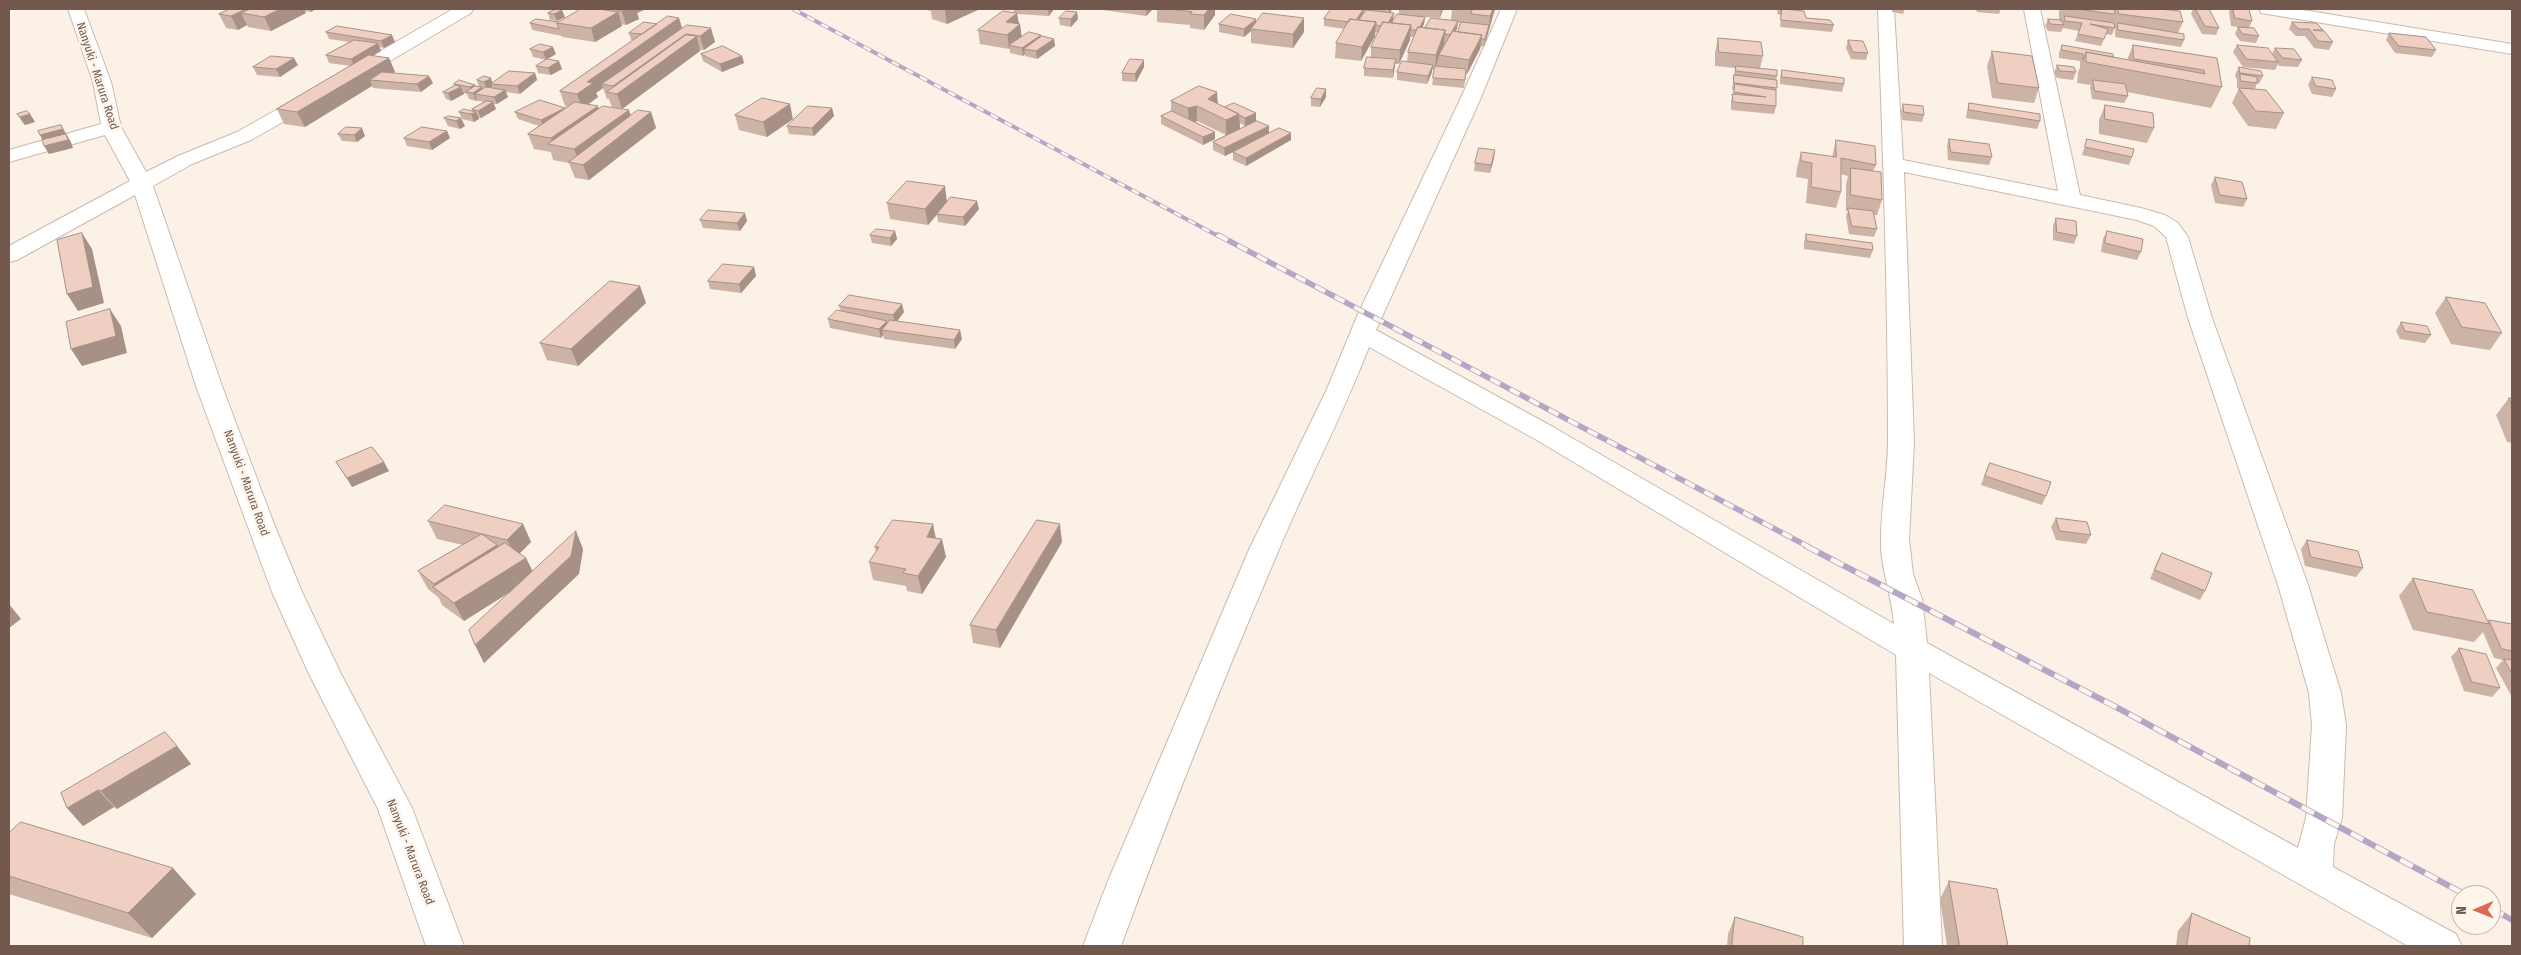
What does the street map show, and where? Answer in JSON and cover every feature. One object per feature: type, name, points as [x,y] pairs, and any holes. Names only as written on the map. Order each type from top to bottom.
[{"type":"street","name":"Nanyuki - Marura Road","points":[[76,9],[102,82],[111,127],[142,183],[209,386],[267,541],[325,674],[395,808],[445,946]]},
{"type":"street","points":[[9,255],[185,160],[244,136],[465,9]]},
{"type":"street","points":[[1102,946],[1126,881],[1263,552],[1364,334],[1370,314],[1469,102],[1509,9]]},
{"type":"street","points":[[1886,9],[1893,164],[1901,443],[1895,539],[1898,574],[1907,599],[1912,649],[1923,946]]},
{"type":"street","points":[[2032,9],[2071,201]]},
{"type":"street","points":[[2267,9],[2512,49]]},
{"type":"street","points":[[9,156],[111,127]]},
{"type":"street","points":[[1893,164],[2159,219],[2170,225],[2177,237],[2200,318],[2252,462],[2293,585],[2325,693],[2329,726],[2324,818],[2316,844],[2314,876]]},
{"type":"street","points":[[1364,334],[1544,433],[1912,649],[2314,876],[2443,946]]},
{"type":"building","points":[[230,9],[246,9],[231,16],[219,14]]},
{"type":"building","points":[[250,9],[280,9],[264,17],[241,13]]},
{"type":"building","points":[[556,9],[562,10],[554,14],[548,13]]},
{"type":"building","points":[[581,9],[618,12],[591,28],[557,23]]},
{"type":"building","points":[[1167,9],[1209,9],[1204,15]]},
{"type":"building","points":[[1331,9],[1363,10],[1356,20],[1350,19],[1349,22],[1324,19]]},
{"type":"building","points":[[1457,9],[1493,9],[1490,16],[1471,14],[1472,10]]},
{"type":"building","points":[[1782,9],[1804,11],[1806,18],[1830,20],[1834,25],[1781,20]]},
{"type":"building","points":[[2078,9],[2114,9],[2115,14]]},
{"type":"building","points":[[2118,9],[2180,11],[2183,22],[2119,14]]},
{"type":"building","points":[[2196,9],[2209,9],[2219,28],[2205,26]]},
{"type":"building","points":[[2233,9],[2249,9],[2252,21],[2235,18]]},
{"type":"building","points":[[1366,10],[1394,13],[1388,23],[1383,22],[1381,26],[1376,25],[1376,22],[1359,20]]},
{"type":"building","points":[[1003,11],[1017,13],[1006,22],[1020,24],[1007,35],[978,30]]},
{"type":"building","points":[[1066,11],[1077,12],[1071,19],[1059,18]]},
{"type":"building","points":[[1263,13],[1304,18],[1293,34],[1251,29]]},
{"type":"building","points":[[1231,14],[1256,19],[1244,29],[1219,24]]},
{"type":"building","points":[[1397,14],[1425,17],[1420,27],[1416,30],[1411,30],[1411,25],[1392,23]]},
{"type":"building","points":[[668,16],[679,18],[587,82],[593,83],[577,94],[560,91]]},
{"type":"building","points":[[2065,16],[2114,23],[2115,28],[2090,24],[2108,29],[2104,39],[2078,34],[2082,23],[2065,21]]},
{"type":"building","points":[[1431,18],[1458,21],[1450,35],[1445,34],[1445,30],[1425,28]]},
{"type":"building","points":[[536,19],[558,22],[559,29],[530,23]]},
{"type":"building","points":[[1350,19],[1376,22],[1362,47],[1336,43]]},
{"type":"building","points":[[2048,19],[2061,20],[2064,25],[2051,24]]},
{"type":"building","points":[[644,22],[657,24],[642,34],[629,33]]},
{"type":"building","points":[[1383,22],[1411,25],[1400,50],[1371,47]]},
{"type":"building","points":[[1461,22],[1489,25],[1485,39],[1481,39],[1482,35],[1458,32]]},
{"type":"building","points":[[2292,22],[2316,23],[2323,30],[2313,30],[2324,31],[2333,42],[2318,41],[2309,29],[2299,29]]},
{"type":"building","points":[[2118,23],[2184,34],[2184,40],[2118,30]]},
{"type":"building","points":[[687,25],[711,28],[700,36],[686,34],[613,86],[602,84]]},
{"type":"building","points":[[337,26],[392,35],[381,41],[326,32]]},
{"type":"building","points":[[1418,27],[1445,30],[1436,55],[1408,52]]},
{"type":"building","points":[[2238,27],[2254,28],[2259,36],[2243,34]]},
{"type":"building","points":[[1453,31],[1482,35],[1469,60],[1439,55]]},
{"type":"building","points":[[1029,32],[1041,35],[1022,48],[1009,45]]},
{"type":"building","points":[[2389,33],[2426,37],[2436,50],[2399,46]]},
{"type":"building","points":[[686,35],[697,36],[617,94],[607,92]]},
{"type":"building","points":[[1042,36],[1054,39],[1036,51],[1024,49]]},
{"type":"building","points":[[1718,38],[1761,42],[1763,56],[1719,52]]},
{"type":"building","points":[[354,40],[378,43],[351,59],[326,55]]},
{"type":"building","points":[[1848,40],[1863,41],[1868,53],[1853,52]]},
{"type":"building","points":[[540,44],[553,47],[543,52],[530,49]]},
{"type":"building","points":[[2062,45],[2113,54],[2113,57],[2086,52],[2083,60],[2083,54],[2062,50]]},
{"type":"building","points":[[2133,45],[2217,58],[2222,87],[2086,62],[2086,52],[2205,74],[2204,70],[2134,59]]},
{"type":"building","points":[[2237,45],[2268,48],[2278,62],[2247,59]]},
{"type":"building","points":[[723,46],[742,56],[720,64],[701,54]]},
{"type":"building","points":[[2275,48],[2294,49],[2302,60],[2283,58]]},
{"type":"building","points":[[1992,51],[2032,56],[2039,88],[1998,83]]},
{"type":"building","points":[[369,55],[389,58],[297,112],[277,109]]},
{"type":"building","points":[[271,56],[294,58],[276,69],[253,67]]},
{"type":"building","points":[[1367,57],[1396,59],[1393,70],[1364,68]]},
{"type":"building","points":[[547,59],[559,61],[548,68],[536,66]]},
{"type":"building","points":[[1130,59],[1144,60],[1135,74],[1122,73]]},
{"type":"building","points":[[1402,61],[1433,65],[1428,76],[1397,72]]},
{"type":"building","points":[[2057,65],[2074,67],[2076,72],[2060,71]]},
{"type":"building","points":[[1435,66],[1466,69],[1465,80],[1433,78]]},
{"type":"building","points":[[1736,66],[1777,70],[1777,76],[1736,71]]},
{"type":"building","points":[[2239,67],[2261,71],[2263,76],[2240,73]]},
{"type":"building","points":[[1782,70],[1844,78],[1844,84],[1782,77]]},
{"type":"building","points":[[509,71],[535,73],[517,86],[491,84]]},
{"type":"building","points":[[382,72],[429,76],[417,84],[370,80]]},
{"type":"building","points":[[2240,74],[2257,77],[2257,83],[2241,81]]},
{"type":"building","points":[[1734,75],[1777,80],[1777,88],[1734,83]]},
{"type":"building","points":[[484,76],[491,78],[484,82],[477,80]]},
{"type":"building","points":[[2312,77],[2332,80],[2336,89],[2316,86]]},
{"type":"building","points":[[459,80],[475,85],[470,87],[454,84]]},
{"type":"building","points":[[2093,80],[2125,84],[2128,96],[2095,91]]},
{"type":"building","points":[[1735,84],[1776,90],[1776,106],[1733,102],[1732,94],[1766,97],[1734,92]]},
{"type":"building","points":[[456,85],[461,87],[448,93],[443,92]]},
{"type":"building","points":[[475,86],[482,87],[473,93],[466,92]]},
{"type":"building","points":[[1199,86],[1217,92],[1208,99],[1239,114],[1226,120],[1197,106],[1188,108],[1171,101]]},
{"type":"building","points":[[486,87],[505,90],[494,97],[475,94]]},
{"type":"building","points":[[1317,88],[1326,89],[1321,99],[1311,98]]},
{"type":"building","points":[[2239,88],[2266,90],[2284,113],[2256,111]]},
{"type":"building","points":[[762,98],[790,104],[763,122],[735,115]]},
{"type":"building","points":[[540,100],[565,108],[541,120],[515,112]]},
{"type":"building","points":[[487,101],[493,102],[478,111],[472,109]]},
{"type":"building","points":[[575,102],[598,106],[551,138],[528,134]]},
{"type":"building","points":[[1234,103],[1256,113],[1245,118],[1225,107]]},
{"type":"building","points":[[1969,103],[2040,114],[2040,121],[1969,110]]},
{"type":"building","points":[[1903,104],[1923,106],[1924,115],[1904,112]]},
{"type":"building","points":[[2105,105],[2153,113],[2154,128],[2105,119]]},
{"type":"building","points":[[603,106],[629,110],[574,149],[548,144]]},
{"type":"building","points":[[808,106],[832,108],[812,128],[787,126]]},
{"type":"building","points":[[464,109],[476,112],[471,114],[459,112]]},
{"type":"building","points":[[638,110],[651,112],[583,165],[569,162]]},
{"type":"building","points":[[27,111],[30,114],[20,117],[17,114]]},
{"type":"building","points":[[1172,111],[1215,132],[1203,137],[1161,116]]},
{"type":"building","points":[[449,116],[461,118],[456,121],[444,118]]},
{"type":"building","points":[[1257,121],[1269,126],[1224,148],[1213,142]]},
{"type":"building","points":[[61,125],[63,129],[40,135],[38,131]]},
{"type":"building","points":[[346,127],[362,128],[354,135],[338,134]]},
{"type":"building","points":[[422,127],[447,131],[429,142],[404,138]]},
{"type":"building","points":[[1279,128],[1291,133],[1246,158],[1233,152]]},
{"type":"building","points":[[66,134],[68,140],[44,146],[42,140]]},
{"type":"building","points":[[1949,139],[1989,144],[1992,157],[1951,152]]},
{"type":"building","points":[[2087,139],[2134,149],[2132,157],[2085,147]]},
{"type":"building","points":[[1836,140],[1875,146],[1876,165],[1841,158],[1841,192],[1811,187],[1812,163],[1801,161],[1801,152],[1836,157]]},
{"type":"building","points":[[1479,148],[1495,150],[1491,165],[1475,163]]},
{"type":"building","points":[[1851,168],[1881,172],[1882,200],[1851,195]]},
{"type":"building","points":[[2215,177],[2242,182],[2247,199],[2220,195]]},
{"type":"building","points":[[907,181],[945,186],[925,209],[887,203]]},
{"type":"building","points":[[951,197],[977,201],[963,217],[937,214]]},
{"type":"building","points":[[1848,208],[1873,211],[1877,229],[1852,226]]},
{"type":"building","points":[[708,210],[745,213],[737,223],[700,220]]},
{"type":"building","points":[[2056,218],[2076,221],[2077,236],[2057,232]]},
{"type":"building","points":[[876,229],[895,231],[890,238],[870,235]]},
{"type":"building","points":[[2107,231],[2143,239],[2141,252],[2105,243]]},
{"type":"building","points":[[82,233],[93,287],[67,294],[57,240]]},
{"type":"building","points":[[1806,234],[1872,243],[1873,250],[1807,241]]},
{"type":"building","points":[[723,264],[754,267],[739,284],[708,281]]},
{"type":"building","points":[[610,281],[640,286],[571,349],[540,343]]},
{"type":"building","points":[[849,295],[902,304],[893,315],[839,306]]},
{"type":"building","points":[[2446,297],[2485,303],[2502,333],[2462,327]]},
{"type":"building","points":[[110,309],[116,336],[71,349],[66,322]]},
{"type":"building","points":[[837,310],[887,321],[879,329],[828,319]]},
{"type":"building","points":[[890,320],[960,330],[954,340],[882,330]]},
{"type":"building","points":[[2401,322],[2427,326],[2431,335],[2405,331]]},
{"type":"building","points":[[372,447],[384,462],[347,478],[336,462]]},
{"type":"building","points":[[1990,463],[2051,482],[2046,496],[1985,476]]},
{"type":"building","points":[[445,505],[523,524],[507,540],[428,521]]},
{"type":"building","points":[[2056,518],[2087,522],[2091,535],[2060,531]]},
{"type":"building","points":[[893,520],[933,524],[927,537],[942,539],[918,576],[903,573],[906,569],[869,562],[879,547],[875,547]]},
{"type":"building","points":[[1037,520],[1060,524],[996,630],[970,625]]},
{"type":"building","points":[[576,531],[571,556],[475,645],[469,630]]},
{"type":"building","points":[[482,534],[497,545],[434,584],[418,571]]},
{"type":"building","points":[[2307,540],[2358,551],[2363,568],[2311,557]]},
{"type":"building","points":[[505,543],[526,558],[454,603],[433,587]]},
{"type":"building","points":[[2162,553],[2212,573],[2205,591],[2155,570]]},
{"type":"building","points":[[2413,578],[2473,590],[2489,624],[2427,612]]},
{"type":"building","points":[[2489,620],[2512,624],[2512,651],[2502,649]]},
{"type":"building","points":[[2459,648],[2486,654],[2500,688],[2472,682]]},
{"type":"building","points":[[2504,659],[2512,660],[2512,673]]},
{"type":"building","points":[[165,732],[177,746],[101,791],[98,790],[67,808],[61,793]]},
{"type":"building","points":[[21,822],[173,868],[128,913],[9,876],[9,833]]},
{"type":"building","points":[[1949,881],[1997,889],[2008,946],[1960,946]]},
{"type":"building","points":[[2192,913],[2250,938],[2249,946],[2187,946]]},
{"type":"building","points":[[1735,917],[1803,937],[1803,946],[1732,946]]},
{"type":"railway","points":[[793,9],[1220,237]]},
{"type":"railway","points":[[1218,235],[1809,547]]},
{"type":"railway","points":[[1806,546],[2114,706],[2451,887]]},
{"type":"railway","points":[[2501,914],[2512,920]]}]
